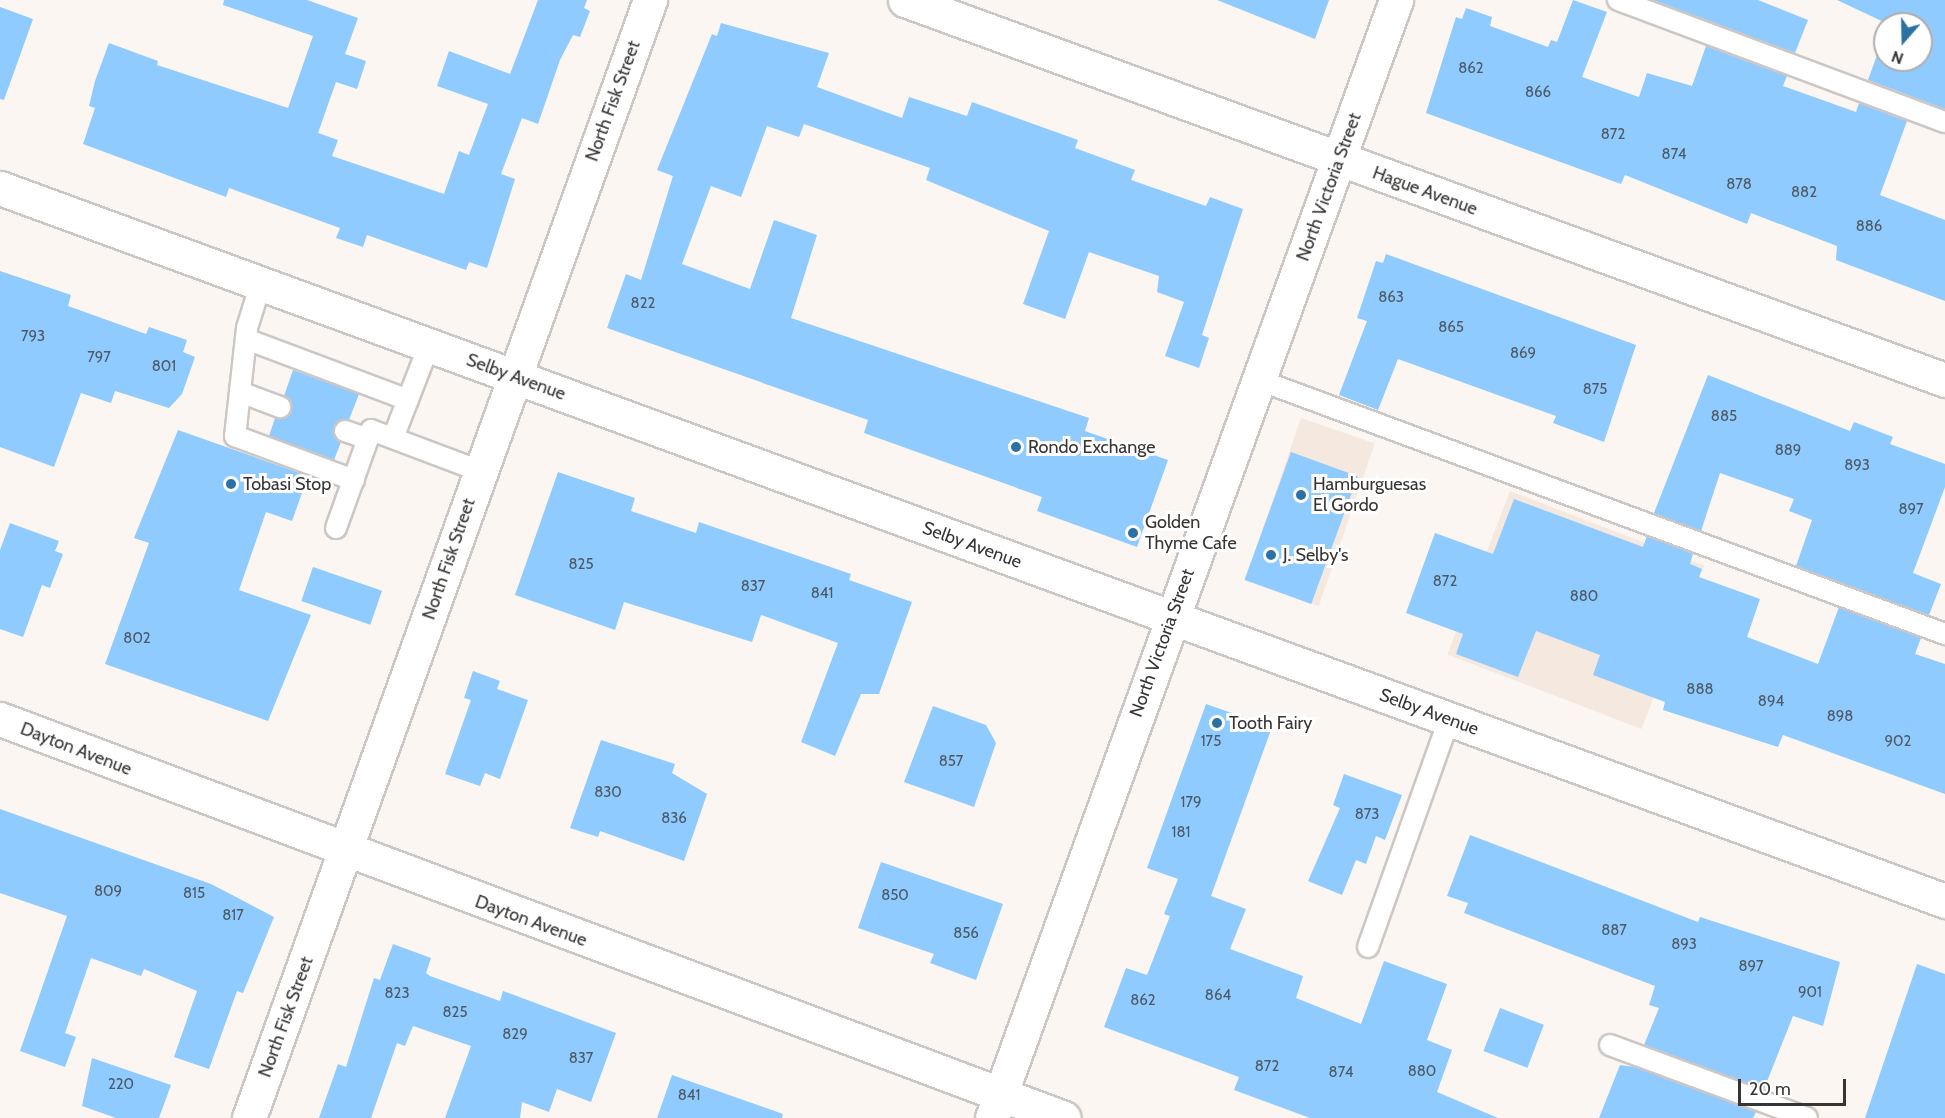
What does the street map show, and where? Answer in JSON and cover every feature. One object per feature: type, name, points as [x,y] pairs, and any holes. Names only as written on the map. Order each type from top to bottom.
[{"type":"street","name":"North Fisk Street","points":[[249,1118],[650,0]]},
{"type":"street","name":"Hague Avenue","points":[[905,0],[1945,380]]},
{"type":"street","name":"North Victoria Street","points":[[996,1107],[1169,616],[1259,380],[1396,0]]},
{"type":"street","name":"Selby Avenue","points":[[0,188],[1945,901]]},
{"type":"street","name":"Dayton Avenue","points":[[0,720],[346,852],[996,1107],[1064,1118]]},
{"type":"lane","points":[[1618,0],[1945,122]]},
{"type":"lane","points":[[261,283],[246,339],[235,436],[354,480]]},
{"type":"lane","points":[[246,339],[408,400]]},
{"type":"lane","points":[[393,438],[429,345]]},
{"type":"lane","points":[[1259,380],[1945,634]]},
{"type":"lane","points":[[240,392],[280,407]]},
{"type":"lane","points":[[336,528],[371,430],[480,471]]},
{"type":"lane","points":[[345,431],[368,439]]},
{"type":"lane","points":[[1368,947],[1449,719]]},
{"type":"lane","points":[[1610,1045],[1807,1118]]},
{"type":"shaded area","points":[[1301,418],[1375,443],[1319,606],[1245,581]]},
{"type":"shaded area","points":[[1510,491],[1704,566],[1641,729],[1447,654]]},
{"type":"building","points":[[224,0],[307,0],[358,18],[345,54],[366,61],[357,89],[336,82],[318,133],[338,140],[332,156],[444,194],[459,151],[469,155],[488,104],[437,86],[449,51],[510,74],[538,0],[587,0],[584,8],[590,11],[580,37],[573,35],[560,60],[538,124],[522,118],[501,174],[515,179],[487,268],[469,262],[466,270],[367,235],[363,247],[336,238],[340,228],[229,188],[226,197],[83,144],[95,108],[89,106],[95,81],[109,43],[158,61],[157,65],[288,108],[313,36],[223,5]]},
{"type":"building","points":[[1217,0],[1329,0],[1315,39]]},
{"type":"building","points":[[1573,0],[1607,12],[1582,77],[1639,97],[1647,73],[1692,86],[1706,46],[1787,76],[1783,86],[1856,112],[1859,103],[1907,121],[1880,195],[1945,220],[1945,301],[1836,260],[1837,246],[1751,213],[1747,224],[1625,175],[1621,184],[1426,113],[1456,17],[1462,19],[1466,8],[1492,17],[1490,26],[1548,47],[1551,40],[1557,42]]},
{"type":"building","points":[[1653,0],[1758,0],[1808,20],[1795,53]]},
{"type":"building","points":[[1837,0],[1945,0],[1945,109],[1868,80],[1873,66],[1873,72],[1933,72],[1933,12],[1873,12],[1873,17]]},
{"type":"building","points":[[0,7],[33,19],[4,100],[0,99]]},
{"type":"building","points":[[721,23],[829,53],[817,87],[902,118],[909,97],[967,116],[972,102],[1078,140],[1075,148],[1135,170],[1131,180],[1206,206],[1210,197],[1243,209],[1202,335],[1209,338],[1199,368],[1165,356],[1184,302],[1157,292],[1159,276],[1089,252],[1065,319],[1023,304],[1049,231],[926,180],[930,168],[804,124],[799,137],[767,126],[741,197],[711,186],[682,264],[750,289],[774,220],[817,235],[791,318],[1089,418],[1085,431],[1168,460],[1137,547],[1037,511],[1042,497],[864,433],[868,420],[607,328],[626,274],[641,280],[673,176],[657,170],[712,34],[717,36]]},
{"type":"building","points":[[1386,254],[1636,345],[1604,442],[1553,423],[1556,416],[1398,359],[1378,410],[1339,395],[1367,321],[1357,318],[1376,261],[1383,263]]},
{"type":"building","points":[[0,271],[71,295],[68,306],[146,334],[149,327],[187,340],[183,352],[195,357],[182,394],[169,408],[115,391],[111,403],[81,393],[54,467],[0,447]]},
{"type":"building","name":"Tobasi Stop","points":[[293,370],[359,394],[349,420],[334,427],[341,442],[334,460],[269,436],[275,418],[291,411],[284,396]]},
{"type":"building","points":[[1708,375],[1850,431],[1854,422],[1893,437],[1890,444],[1945,464],[1945,487],[1913,573],[1941,584],[1929,615],[1796,566],[1812,520],[1789,511],[1794,499],[1720,473],[1701,531],[1654,513]]},
{"type":"building","points":[[178,430],[308,476],[292,521],[266,512],[239,590],[311,615],[268,721],[105,664],[149,543],[134,538]]},
{"type":"building","points":[[1291,452],[1358,476],[1311,604],[1244,580]]},
{"type":"building","points":[[558,472],[635,498],[631,511],[696,533],[699,522],[851,574],[849,580],[912,602],[879,694],[861,694],[835,756],[801,742],[838,643],[761,615],[752,642],[624,602],[615,630],[515,595]]},
{"type":"building","points":[[1514,499],[1643,547],[1647,536],[1693,554],[1690,564],[1702,569],[1699,577],[1760,599],[1747,637],[1818,664],[1839,607],[1921,638],[1915,654],[1945,664],[1945,794],[1783,735],[1778,747],[1663,710],[1665,702],[1593,675],[1600,655],[1536,631],[1518,677],[1456,654],[1463,634],[1406,613],[1435,533],[1493,554]]},
{"type":"building","points":[[10,523],[59,541],[55,551],[63,554],[50,588],[42,585],[23,637],[0,629],[0,550]]},
{"type":"building","points":[[313,567],[382,591],[370,625],[301,601]]},
{"type":"building","points":[[473,671],[500,681],[497,689],[528,700],[500,779],[485,773],[480,786],[445,774],[471,700],[464,698]]},
{"type":"building","points":[[1206,704],[1272,727],[1211,896],[1246,909],[1230,949],[1303,976],[1296,998],[1361,1024],[1384,961],[1447,984],[1427,1040],[1452,1050],[1437,1092],[1498,1118],[1310,1118],[1234,1090],[1239,1077],[1104,1027],[1126,968],[1147,975],[1170,916],[1164,914],[1178,879],[1147,868]]},
{"type":"building","points":[[933,706],[986,725],[996,743],[974,807],[904,782]]},
{"type":"building","points":[[601,740],[675,764],[672,773],[707,794],[684,861],[600,831],[598,837],[570,828]]},
{"type":"building","points":[[1344,774],[1402,795],[1385,840],[1376,836],[1366,864],[1356,860],[1342,895],[1308,881],[1340,808],[1333,805]]},
{"type":"building","points":[[0,809],[211,884],[274,917],[243,993],[237,991],[209,1069],[174,1057],[197,991],[144,969],[141,976],[91,958],[65,1033],[76,1037],[65,1067],[20,1051],[67,916],[0,893]]},
{"type":"building","points":[[1470,835],[1698,922],[1700,917],[1840,962],[1823,1026],[1793,1016],[1764,1089],[1644,1045],[1659,1008],[1649,1005],[1655,986],[1464,913],[1468,903],[1447,896]]},
{"type":"building","points":[[881,862],[1003,904],[976,980],[930,963],[934,954],[858,928]]},
{"type":"building","points":[[393,944],[431,958],[426,973],[430,976],[500,1001],[503,991],[616,1033],[591,1102],[557,1089],[549,1112],[522,1102],[520,1118],[445,1118],[471,1046],[413,1026],[405,1046],[397,1043],[371,1118],[319,1118],[338,1064],[346,1067],[374,978],[380,980]]},
{"type":"building","points":[[1917,964],[1945,974],[1945,1118],[1865,1118]]},
{"type":"building","points":[[1500,1008],[1544,1025],[1527,1068],[1484,1051]]},
{"type":"building","points":[[92,1058],[171,1085],[159,1118],[116,1118],[82,1106]]},
{"type":"building","points":[[1620,1065],[1635,1067],[1756,1112],[1753,1118],[1599,1118]]},
{"type":"building","points":[[672,1075],[783,1114],[782,1118],[657,1118]]},
{"type":"place","name":"Rondo Exchange","points":[[1016,447]]},
{"type":"place","name":"Tobasi Stop","points":[[231,484]]},
{"type":"place","name":"Hamburguesas El Gordo","points":[[1301,495]]},
{"type":"place","name":"Golden Thyme Cafe","points":[[1133,533]]},
{"type":"place","name":"J. Selby's","points":[[1271,555]]},
{"type":"place","name":"Tooth Fairy","points":[[1217,723]]}]
